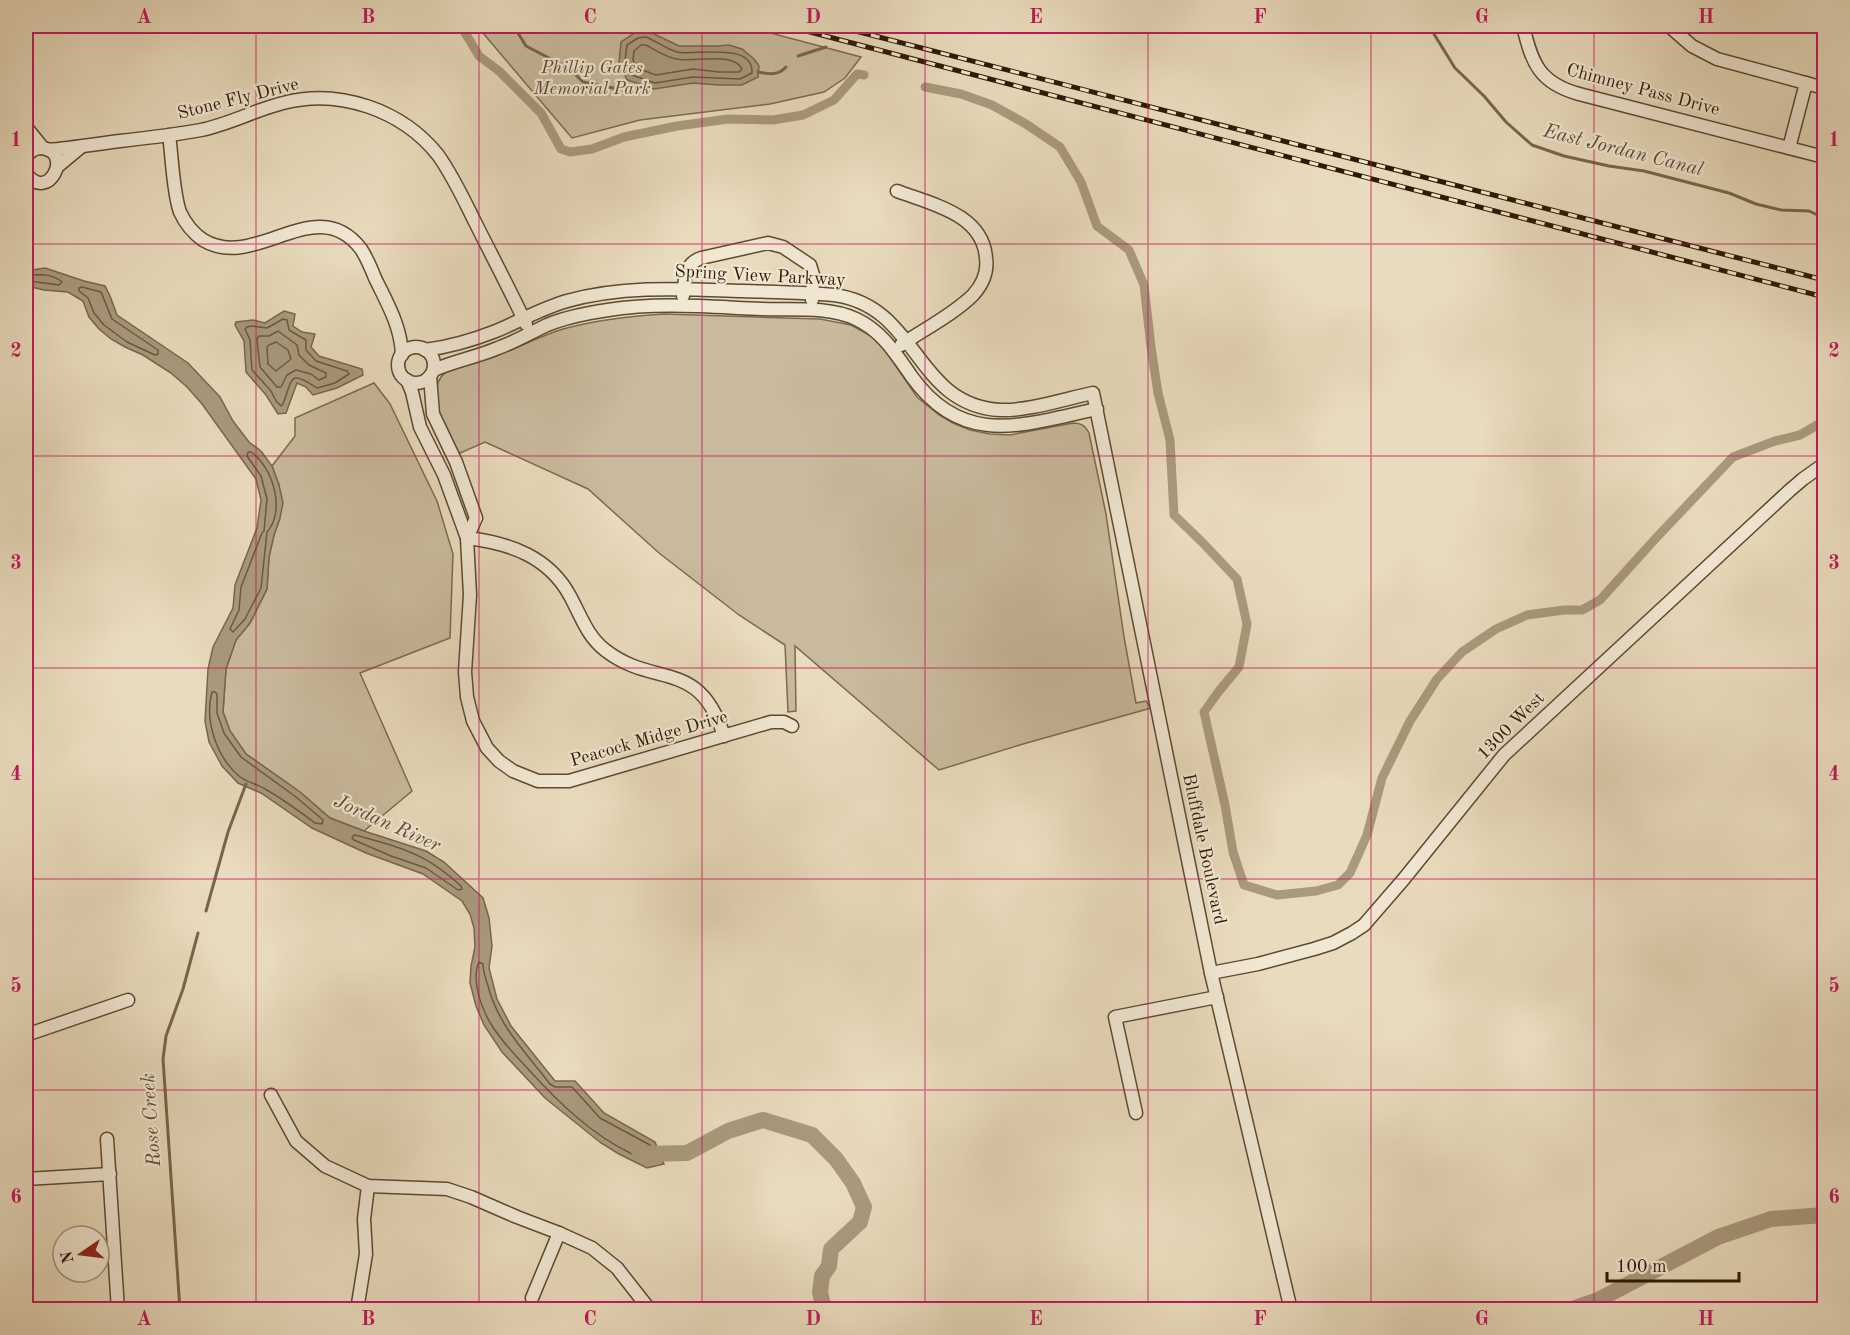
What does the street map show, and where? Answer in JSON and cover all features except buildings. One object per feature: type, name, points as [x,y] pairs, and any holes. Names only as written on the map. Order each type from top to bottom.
[{"type":"street","name":"Chimney Pass Drive","points":[[1523,26],[1536,66],[1558,87],[1824,157]]},
{"type":"street","points":[[1669,26],[1692,46],[1717,59],[1824,88]]},
{"type":"street","points":[[1789,148],[1806,83]]},
{"type":"street","name":"Stone Fly Drive","points":[[46,149],[81,147],[212,128],[284,103],[308,99],[346,101],[372,107],[392,117],[418,135],[445,165],[531,333]]},
{"type":"street","points":[[26,127],[56,157],[57,167]]},
{"type":"street","points":[[169,135],[179,210],[199,237],[222,248],[239,249],[305,228],[327,228],[355,243],[364,254],[398,327],[402,355],[399,369],[407,380],[422,382],[432,373],[433,358],[398,327]]},
{"type":"street","points":[[26,146],[26,157]]},
{"type":"street","name":"Stone Fly Drive","points":[[27,177],[45,182],[53,176],[57,167],[81,147]]},
{"type":"street","points":[[26,157],[36,149],[46,149]]},
{"type":"street","points":[[894,351],[971,297],[983,280],[987,261],[983,242],[968,221],[897,191]]},
{"type":"street","points":[[682,306],[687,270],[691,263],[697,259],[768,243],[783,247],[810,265],[813,274],[811,310]]},
{"type":"street","name":"Spring View Parkway","points":[[422,348],[444,347],[472,339],[555,305],[597,294],[633,290],[684,289],[812,294],[846,298],[869,307],[889,320],[944,388],[962,400],[981,407],[1000,410],[1017,409],[1093,393]]},
{"type":"street","name":"Spring View Parkway","points":[[432,373],[454,362],[497,349],[562,320],[590,313],[629,307],[682,306],[811,310],[836,312],[854,318],[879,334],[918,385],[938,404],[957,416],[978,424],[998,427],[1020,425],[1097,409]]},
{"type":"street","points":[[402,355],[409,349],[422,348]]},
{"type":"street","name":"Peacock Midge Drive","points":[[432,373],[432,414],[456,462],[476,518],[467,538]]},
{"type":"street","name":"Peacock Midge Drive","points":[[407,380],[420,428],[444,474],[467,538],[470,595],[465,658],[467,697],[473,721],[482,740],[506,767],[538,780],[569,781],[771,722],[784,722],[792,726]]},
{"type":"street","name":"Bluffdale Boulevard","points":[[1093,393],[1211,973],[1291,1310]]},
{"type":"street","name":"1300 West","points":[[1211,973],[1258,964],[1314,949],[1333,943],[1364,925],[1504,755],[1796,485],[1824,464]]},
{"type":"street","points":[[467,538],[511,546],[525,552],[545,566],[566,588],[585,627],[598,643],[629,664],[674,677],[702,693],[715,710],[724,736]]},
{"type":"street","points":[[1136,1113],[1115,1017],[1217,997]]},
{"type":"street","points":[[26,1035],[128,1000]]},
{"type":"street","points":[[271,1095],[296,1141],[325,1166],[368,1186],[447,1190],[471,1197],[559,1233],[592,1248],[617,1268],[650,1310]]},
{"type":"street","points":[[107,1139],[118,1310]]},
{"type":"street","points":[[26,1179],[110,1174]]},
{"type":"street","points":[[357,1310],[366,1254],[364,1220],[368,1186]]},
{"type":"street","points":[[532,1298],[559,1233]]},
{"type":"green space","name":"Phillip Gates Memorial Park","points":[[477,26],[744,26],[861,57],[845,78],[824,92],[770,104],[640,120],[572,138]]},
{"type":"green space","points":[[664,314],[820,319],[851,325],[878,340],[917,397],[953,423],[970,430],[1010,435],[1073,423],[1083,425],[1089,433],[1106,514],[1136,703],[1146,701],[1151,708],[939,770],[795,646],[796,711],[788,712],[785,645],[739,615],[659,553],[588,489],[485,442],[458,454],[443,422],[436,398],[441,378],[449,370],[506,352],[563,329],[613,319]]},
{"type":"green space","points":[[374,383],[390,404],[437,501],[453,554],[450,638],[360,673],[412,791],[364,831],[330,818],[300,792],[246,754],[230,731],[223,712],[226,669],[236,640],[250,623],[267,589],[269,557],[280,518],[279,485],[272,466],[295,436],[295,418]]},
{"type":"water","points":[[648,31],[679,46],[729,45],[742,49],[759,66],[758,77],[742,85],[693,83],[654,89],[627,80],[619,63],[621,42],[636,32]]},
{"type":"water","points":[[45,268],[105,286],[117,315],[188,363],[220,397],[233,421],[272,466],[283,503],[269,557],[267,589],[250,623],[236,640],[226,669],[223,712],[230,731],[246,754],[300,792],[330,818],[426,851],[444,862],[483,898],[489,918],[492,946],[489,968],[497,999],[511,1026],[555,1081],[575,1081],[604,1113],[655,1142],[664,1164],[647,1168],[601,1143],[545,1098],[502,1052],[484,1025],[476,1006],[470,983],[475,947],[474,928],[470,914],[462,901],[423,874],[366,853],[312,828],[261,793],[238,783],[222,766],[209,742],[205,721],[208,669],[213,647],[233,608],[235,585],[257,528],[261,500],[256,479],[202,404],[171,373],[143,355],[111,339],[89,317],[83,301],[68,292],[31,287],[26,290],[26,271]]},
{"type":"water","points":[[284,311],[295,314],[293,326],[302,332],[315,334],[311,347],[319,356],[362,369],[363,375],[337,388],[313,395],[306,387],[297,383],[286,413],[278,414],[266,395],[246,372],[244,341],[235,325],[236,322],[253,320],[265,323]]},
{"type":"waterway","points":[[461,26],[479,56],[499,71],[541,113],[561,149],[570,152],[592,149],[624,137],[677,126],[728,119],[773,120],[803,115],[834,100],[857,74],[864,75]]},
{"type":"waterway","points":[[519,26],[518,33],[526,46],[570,69],[583,82],[618,89],[627,80]]},
{"type":"waterway","name":"East Jordan Canal","points":[[1429,26],[1455,68],[1484,96],[1506,122],[1532,145],[1564,156],[1644,171],[1729,193],[1756,204],[1781,210],[1809,211],[1824,218]]},
{"type":"waterway","points":[[798,56],[826,47]]},
{"type":"waterway","points":[[758,72],[777,73],[786,67]]},
{"type":"waterway","points":[[925,87],[961,94],[992,105],[1060,147],[1081,182],[1097,226],[1129,250],[1144,285],[1158,393],[1170,440],[1174,515],[1237,579],[1247,624],[1239,667],[1204,712],[1233,852],[1244,885],[1277,895],[1316,891],[1338,885],[1350,873],[1367,835],[1382,778],[1410,721],[1437,679],[1462,652],[1496,629],[1527,615],[1582,610],[1600,600],[1733,457],[1775,441],[1800,435],[1824,421]]},
{"type":"waterway","name":"Rose Creek","points":[[206,911],[228,832],[246,784]]},
{"type":"waterway","name":"Rose Creek","points":[[180,1310],[163,1059],[166,1036],[183,989],[198,933]]},
{"type":"waterway","name":"Jordan River","points":[[639,1151],[644,1154],[687,1153],[728,1131],[763,1120],[812,1135],[836,1159],[853,1183],[864,1207],[860,1222],[831,1249],[829,1266],[822,1276],[820,1292],[824,1310]]},
{"type":"waterway","name":"Jordan River","points":[[1569,1310],[1598,1300],[1718,1237],[1771,1219],[1824,1215]]},
{"type":"railway","points":[[787,26],[1824,297]]},
{"type":"railway","points":[[836,26],[1824,280]]}]
